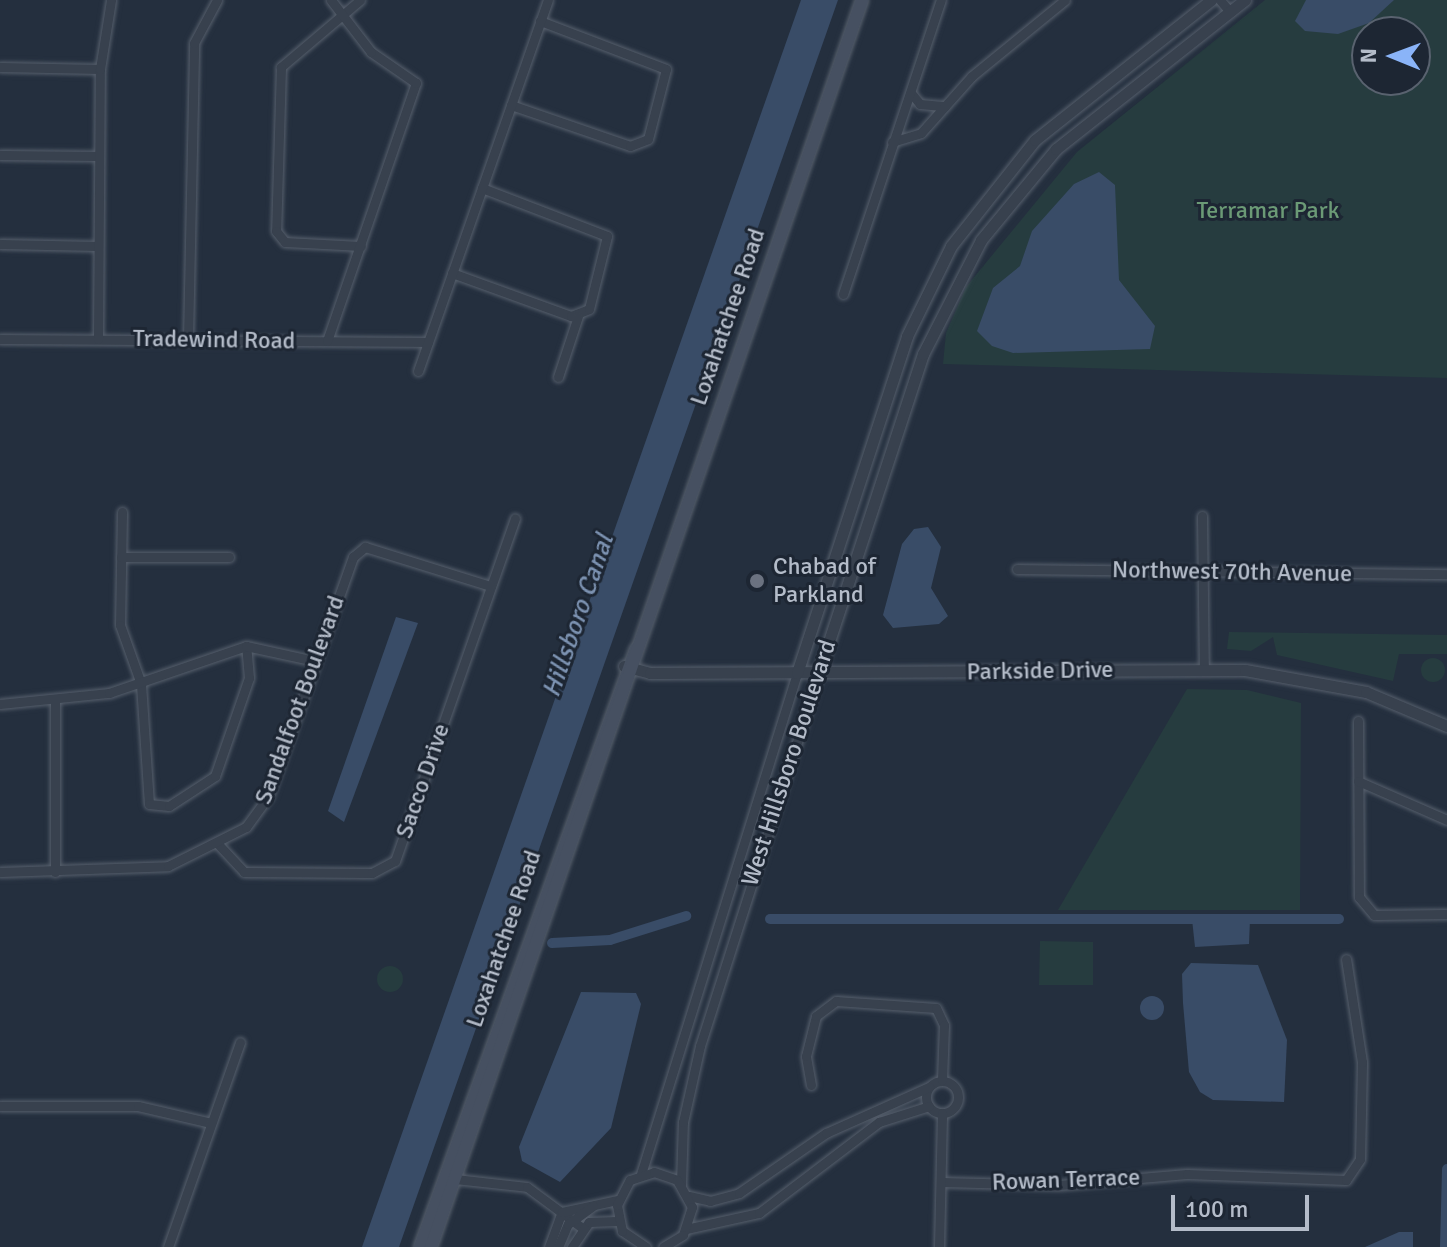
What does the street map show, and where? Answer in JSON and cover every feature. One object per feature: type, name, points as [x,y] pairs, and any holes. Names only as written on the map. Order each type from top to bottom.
[{"type":"main road","name":"Loxahatchee Road","points":[[420,1247],[636,649],[862,0]]},
{"type":"main road","name":"Loxahatchee Road","points":[[431,1247],[629,668]]},
{"type":"street","points":[[98,339],[100,69],[111,0]]},
{"type":"street","points":[[188,339],[194,43],[217,0]]},
{"type":"street","points":[[327,341],[416,83],[371,52],[331,0]]},
{"type":"street","points":[[360,0],[281,67],[276,231],[285,242],[361,246]]},
{"type":"street","points":[[418,371],[548,0]]},
{"type":"street","points":[[843,294],[941,0]]},
{"type":"street","points":[[892,142],[921,133],[945,106],[1065,0]]},
{"type":"street","name":"West Hillsboro Boulevard","points":[[641,1174],[797,673],[907,336],[951,246],[1035,140],[1211,0]]},
{"type":"street","points":[[1220,0],[1230,12]]},
{"type":"street","name":"West Hillsboro Boulevard","points":[[681,1184],[683,1122],[704,1031],[923,354],[976,247],[1056,149],[1242,1]]},
{"type":"street","points":[[511,105],[637,147],[648,139],[668,82],[661,64],[540,21]]},
{"type":"street","points":[[0,67],[100,69]]},
{"type":"street","points":[[911,93],[920,104],[945,106]]},
{"type":"street","points":[[0,155],[99,156]]},
{"type":"street","points":[[482,188],[607,236],[589,309],[578,316],[558,377]]},
{"type":"street","points":[[0,244],[98,246]]},
{"type":"street","points":[[452,273],[578,316]]},
{"type":"street","name":"Tradewind Road","points":[[0,339],[428,342]]},
{"type":"street","points":[[122,512],[120,625],[141,684],[144,792],[155,807],[215,776],[249,678],[246,646]]},
{"type":"street","points":[[1202,516],[1204,670]]},
{"type":"street","name":"Sacco Drive","points":[[218,844],[244,872],[372,873],[395,861],[515,518]]},
{"type":"street","name":"Sandalfoot Boulevard","points":[[0,872],[168,866],[218,844],[261,810],[353,557],[365,547],[490,586]]},
{"type":"street","points":[[121,557],[229,557]]},
{"type":"street","name":"Northwest 70th Avenue","points":[[1017,569],[1447,574]]},
{"type":"street","points":[[0,704],[55,703],[141,684],[246,646],[315,661]]},
{"type":"street","name":"Parkside Drive","points":[[629,668],[797,673],[1204,670],[1319,679],[1447,726]]},
{"type":"street","points":[[55,703],[55,872]]},
{"type":"street","points":[[1358,721],[1364,908],[1374,915],[1447,914]]},
{"type":"street","points":[[1358,781],[1447,820]]},
{"type":"street","name":"Rowan Terrace","points":[[941,1182],[1059,1185],[1187,1174],[1346,1180],[1360,1159],[1362,1062],[1346,959]]},
{"type":"street","points":[[811,1085],[806,1056],[816,1016],[836,1001],[936,1008],[944,1025],[942,1080],[959,1097],[942,1113],[939,1247]]},
{"type":"street","points":[[168,1247],[240,1042]]},
{"type":"street","points":[[689,1196],[710,1201],[739,1193],[826,1133],[942,1080]]},
{"type":"street","points":[[929,1087],[929,1106]]},
{"type":"street","points":[[0,1106],[138,1106],[211,1123]]},
{"type":"street","points":[[666,1246],[686,1229],[759,1213],[879,1122],[929,1106],[942,1113]]},
{"type":"street","points":[[562,1212],[617,1200],[641,1174],[660,1173],[681,1184],[689,1196],[686,1229]]},
{"type":"street","points":[[455,1179],[527,1187],[581,1227]]},
{"type":"street","points":[[617,1200],[617,1221],[626,1247]]},
{"type":"street","points":[[558,1247],[572,1220],[598,1204]]},
{"type":"street","points":[[549,1247],[562,1212]]},
{"type":"street","points":[[572,1247],[581,1227],[595,1218],[617,1221]]},
{"type":"street","points":[[624,1234],[646,1247]]},
{"type":"green space","name":"Terramar Park","points":[[1265,0],[1447,0],[1447,378],[943,364],[946,333],[966,287],[1077,152]]},
{"type":"green space","points":[[1229,632],[1447,635],[1447,654],[1399,654],[1393,681],[1277,655],[1273,637],[1251,651],[1227,649]]},
{"type":"green space","points":[[1433,658],[1441,662],[1445,670],[1441,678],[1433,682],[1425,678],[1421,670],[1425,662]]},
{"type":"green space","points":[[1187,689],[1247,690],[1301,703],[1300,910],[1058,910]]},
{"type":"green space","points":[[1040,941],[1093,942],[1093,985],[1039,985]]},
{"type":"green space","points":[[390,966],[399,970],[403,979],[399,988],[390,992],[381,988],[377,979],[381,970]]},
{"type":"water","name":"Hillsboro Canal","points":[[801,0],[838,0],[399,1247],[362,1247]]},
{"type":"water","points":[[1306,0],[1394,0],[1377,16],[1351,16],[1351,29],[1338,34],[1305,31],[1295,21]]},
{"type":"water","points":[[1099,172],[1115,185],[1119,280],[1155,326],[1150,349],[1013,353],[992,346],[977,331],[993,288],[1020,266],[1032,231],[1074,184]]},
{"type":"water","points":[[928,527],[941,547],[931,588],[948,616],[939,624],[893,628],[883,615],[902,544],[914,529]]},
{"type":"water","points":[[396,617],[418,623],[344,822],[328,811]]},
{"type":"water","points":[[1192,919],[1250,919],[1249,944],[1195,947]]},
{"type":"water","points":[[1191,963],[1258,965],[1287,1040],[1284,1102],[1213,1100],[1200,1092],[1189,1072],[1183,1003],[1182,974]]},
{"type":"water","points":[[581,992],[636,993],[641,1004],[611,1128],[560,1182],[522,1161],[519,1147]]},
{"type":"water","points":[[1152,996],[1160,1000],[1164,1008],[1160,1016],[1152,1020],[1144,1016],[1140,1008],[1144,1000]]},
{"type":"water","points":[[1399,1232],[1413,1232],[1413,1247],[1365,1247]]},
{"type":"waterway","points":[[552,943],[610,940],[686,916]]},
{"type":"waterway","points":[[770,919],[1339,919]]},
{"type":"waterway","points":[[1445,1247],[1447,1169]]},
{"type":"place","name":"Chabad of Parkland","points":[[757,581]]}]
